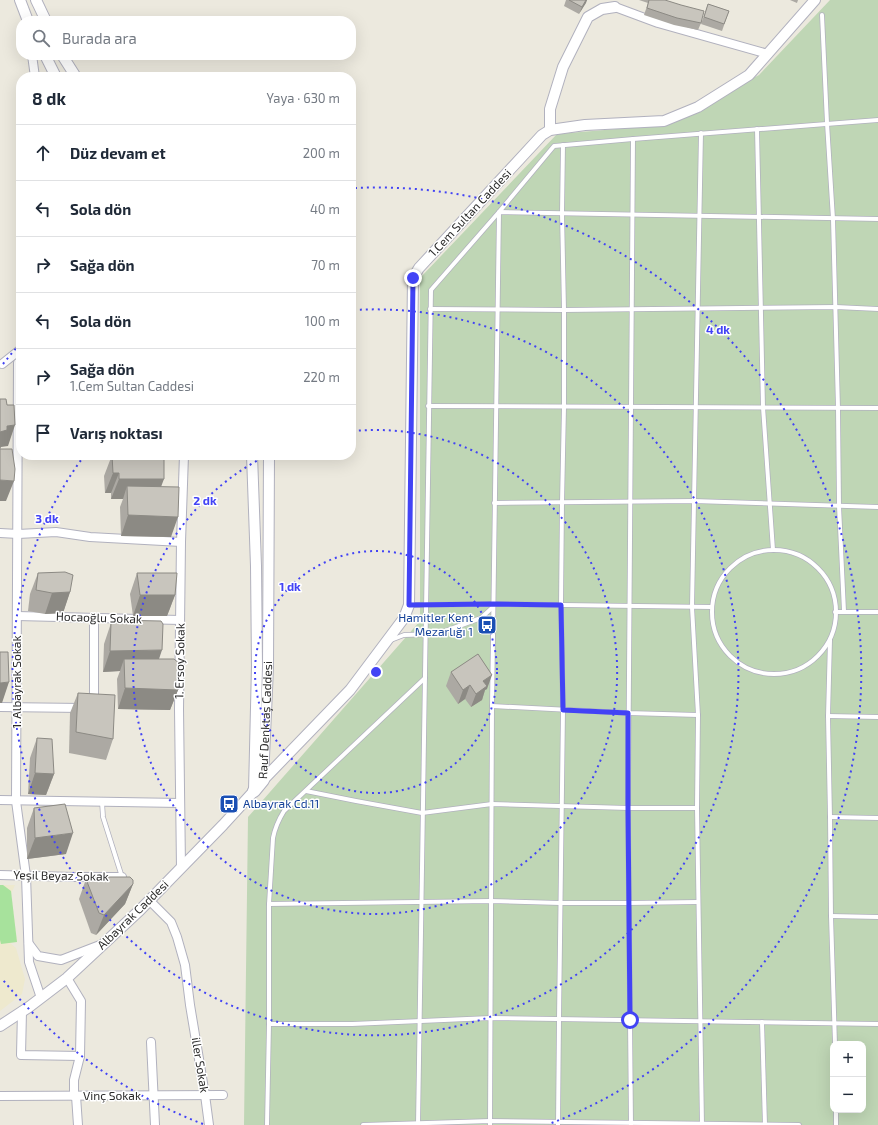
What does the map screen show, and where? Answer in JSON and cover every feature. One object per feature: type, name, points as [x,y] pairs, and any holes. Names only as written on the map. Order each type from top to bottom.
[{"type":"main road","name":"Rauf Denktaş Caddesi","points":[[254,791],[263,780]]},
{"type":"street","points":[[20,0],[26,16]]},
{"type":"street","points":[[36,0],[44,16]]},
{"type":"street","points":[[768,54],[658,24],[615,7],[602,9],[588,17],[563,67],[550,109],[550,130],[585,125],[664,121],[698,107],[749,75],[768,54],[815,0]]},
{"type":"street","points":[[33,60],[34,72]]},
{"type":"street","points":[[47,60],[53,72]]},
{"type":"street","points":[[65,60],[73,72]]},
{"type":"street","name":"1.Cem Sultan Caddesi","points":[[263,780],[350,690],[404,618],[409,605],[413,278],[419,268],[542,135],[550,130]]},
{"type":"street","points":[[1,364],[16,353]]},
{"type":"street","points":[[1,364],[16,363]]},
{"type":"street","name":"1. Albayrak Sokak","points":[[20,460],[16,801],[26,876],[29,962],[41,998]]},
{"type":"street","name":"1. Ersoy Sokak","points":[[181,868],[180,803],[175,709],[180,620],[184,460]]},
{"type":"street","name":"Rauf Denktaş Caddesi","points":[[252,460],[257,666],[254,791]]},
{"type":"street","name":"Rauf Denktaş Caddesi","points":[[263,780],[268,668],[269,460]]},
{"type":"street","points":[[0,533],[18,534],[56,532],[90,537],[181,542]]},
{"type":"street","name":"Hocaoğlu Sokak","points":[[17,616],[180,620]]},
{"type":"street","points":[[0,707],[98,708],[94,618]]},
{"type":"street","name":"Albayrak Caddesi","points":[[0,1025],[68,978],[181,868],[254,791]]},
{"type":"street","points":[[0,800],[180,803]]},
{"type":"street","name":"Yeşil Beyaz Sokak","points":[[0,875],[122,877]]},
{"type":"street","name":"iller Sokak","points":[[149,900],[171,922],[185,965],[190,1005],[206,1095],[209,1125]]},
{"type":"street","points":[[29,944],[38,956],[61,960],[103,944]]},
{"type":"street","points":[[68,978],[81,1001],[80,1056],[73,1087],[78,1125]]},
{"type":"street","points":[[22,1011],[21,1055],[80,1056]]},
{"type":"street","points":[[151,1042],[155,1125]]},
{"type":"street","name":"Vinç Sokak","points":[[0,1096],[223,1095]]},
{"type":"lane","points":[[822,15],[833,219],[839,506],[844,611]]},
{"type":"lane","points":[[418,1124],[431,290],[554,146],[700,133],[878,120]]},
{"type":"lane","points":[[757,129],[763,408],[773,550]]},
{"type":"lane","points":[[700,133],[692,607],[698,715],[696,808],[702,1124]]},
{"type":"lane","points":[[631,1124],[628,713],[633,139]]},
{"type":"lane","points":[[558,1124],[563,710],[561,605],[564,407],[562,213],[563,145]]},
{"type":"lane","points":[[499,212],[878,220]]},
{"type":"lane","points":[[490,1123],[492,706],[499,212]]},
{"type":"lane","points":[[430,309],[564,310],[836,307],[878,309]]},
{"type":"lane","points":[[428,406],[878,408]]},
{"type":"lane","points":[[494,504],[694,501],[878,507]]},
{"type":"lane","points":[[830,640],[819,655],[804,667],[786,673],[767,674],[748,669],[732,659],[720,644],[713,626],[712,608],[716,590],[725,574],[738,561],[755,553],[773,550],[793,553],[811,563],[826,578],[834,596],[835,612],[834,628],[830,640],[828,716],[831,916],[835,1041]]},
{"type":"lane","points":[[409,605],[561,605],[712,608]]},
{"type":"lane","points":[[385,643],[404,635],[437,634],[481,618],[493,605]]},
{"type":"lane","points":[[835,612],[878,612]]},
{"type":"lane","points":[[267,1125],[270,904],[273,838],[275,828],[284,811],[425,678]]},
{"type":"lane","points":[[492,706],[698,715]]},
{"type":"lane","points":[[828,716],[878,717]]},
{"type":"lane","points":[[306,791],[422,813],[492,804],[628,808],[696,808]]},
{"type":"lane","points":[[102,802],[103,817],[122,877]]},
{"type":"lane","points":[[830,817],[878,818]]},
{"type":"lane","points":[[270,904],[491,901],[560,903],[698,902]]},
{"type":"lane","points":[[831,916],[878,917]]},
{"type":"lane","points":[[269,1024],[352,1024],[490,1018],[878,1024]]},
{"type":"lane","points":[[762,1022],[765,1125]]},
{"type":"lane","points":[[836,1113],[836,1125]]},
{"type":"lane","points":[[363,1125],[490,1123],[799,1125]]},
{"type":"shaded area","points":[[0,885],[15,885],[11,894],[17,942],[10,943],[16,948],[25,979],[22,994],[0,1011]]},
{"type":"green space","points":[[830,0],[878,0],[878,1125],[244,1125],[248,817],[420,621],[420,278],[557,134],[664,125],[759,75]]},
{"type":"green space","points":[[0,885],[3,885],[11,891],[17,942],[1,944]]},
{"type":"building","points":[[569,0],[586,0],[582,7]]},
{"type":"building","points":[[649,0],[665,0],[704,11],[701,23],[677,18],[647,8]]},
{"type":"building","points":[[708,4],[729,11],[724,24],[704,17]]},
{"type":"building","points":[[0,399],[6,399],[7,405],[14,405],[15,425],[7,426],[7,430],[0,432]]},
{"type":"building","points":[[0,449],[12,449],[15,469],[14,481],[0,480]]},
{"type":"building","points":[[112,460],[164,460],[164,479],[119,479],[119,473],[113,473]]},
{"type":"building","points":[[127,486],[179,487],[178,517],[128,515]]},
{"type":"building","points":[[65,572],[73,575],[70,592],[52,593],[36,590],[38,573]]},
{"type":"building","points":[[137,573],[177,573],[175,595],[140,595]]},
{"type":"building","points":[[113,620],[161,621],[163,624],[162,650],[110,651],[111,623]]},
{"type":"building","points":[[0,652],[8,652],[9,682],[0,683]]},
{"type":"building","points":[[478,654],[492,675],[483,681],[487,686],[476,694],[470,685],[463,690],[451,672]]},
{"type":"building","points":[[124,659],[174,659],[180,664],[178,690],[125,688]]},
{"type":"building","points":[[78,693],[115,695],[113,739],[76,732]]},
{"type":"building","points":[[37,738],[52,739],[54,774],[35,773]]},
{"type":"building","points":[[65,804],[73,833],[35,838],[34,808]]},
{"type":"building","points":[[89,877],[130,877],[133,880],[133,884],[104,915],[99,913],[86,879]]},
{"type":"place","name":"Hamitler Kent Mezarlığı 1","points":[[487,625]]},
{"type":"place","name":"Albayrak Cd.11","points":[[229,804]]},
{"type":"route","points":[[413,278],[409,605],[561,605],[563,710],[628,713],[630,1020]]}]
